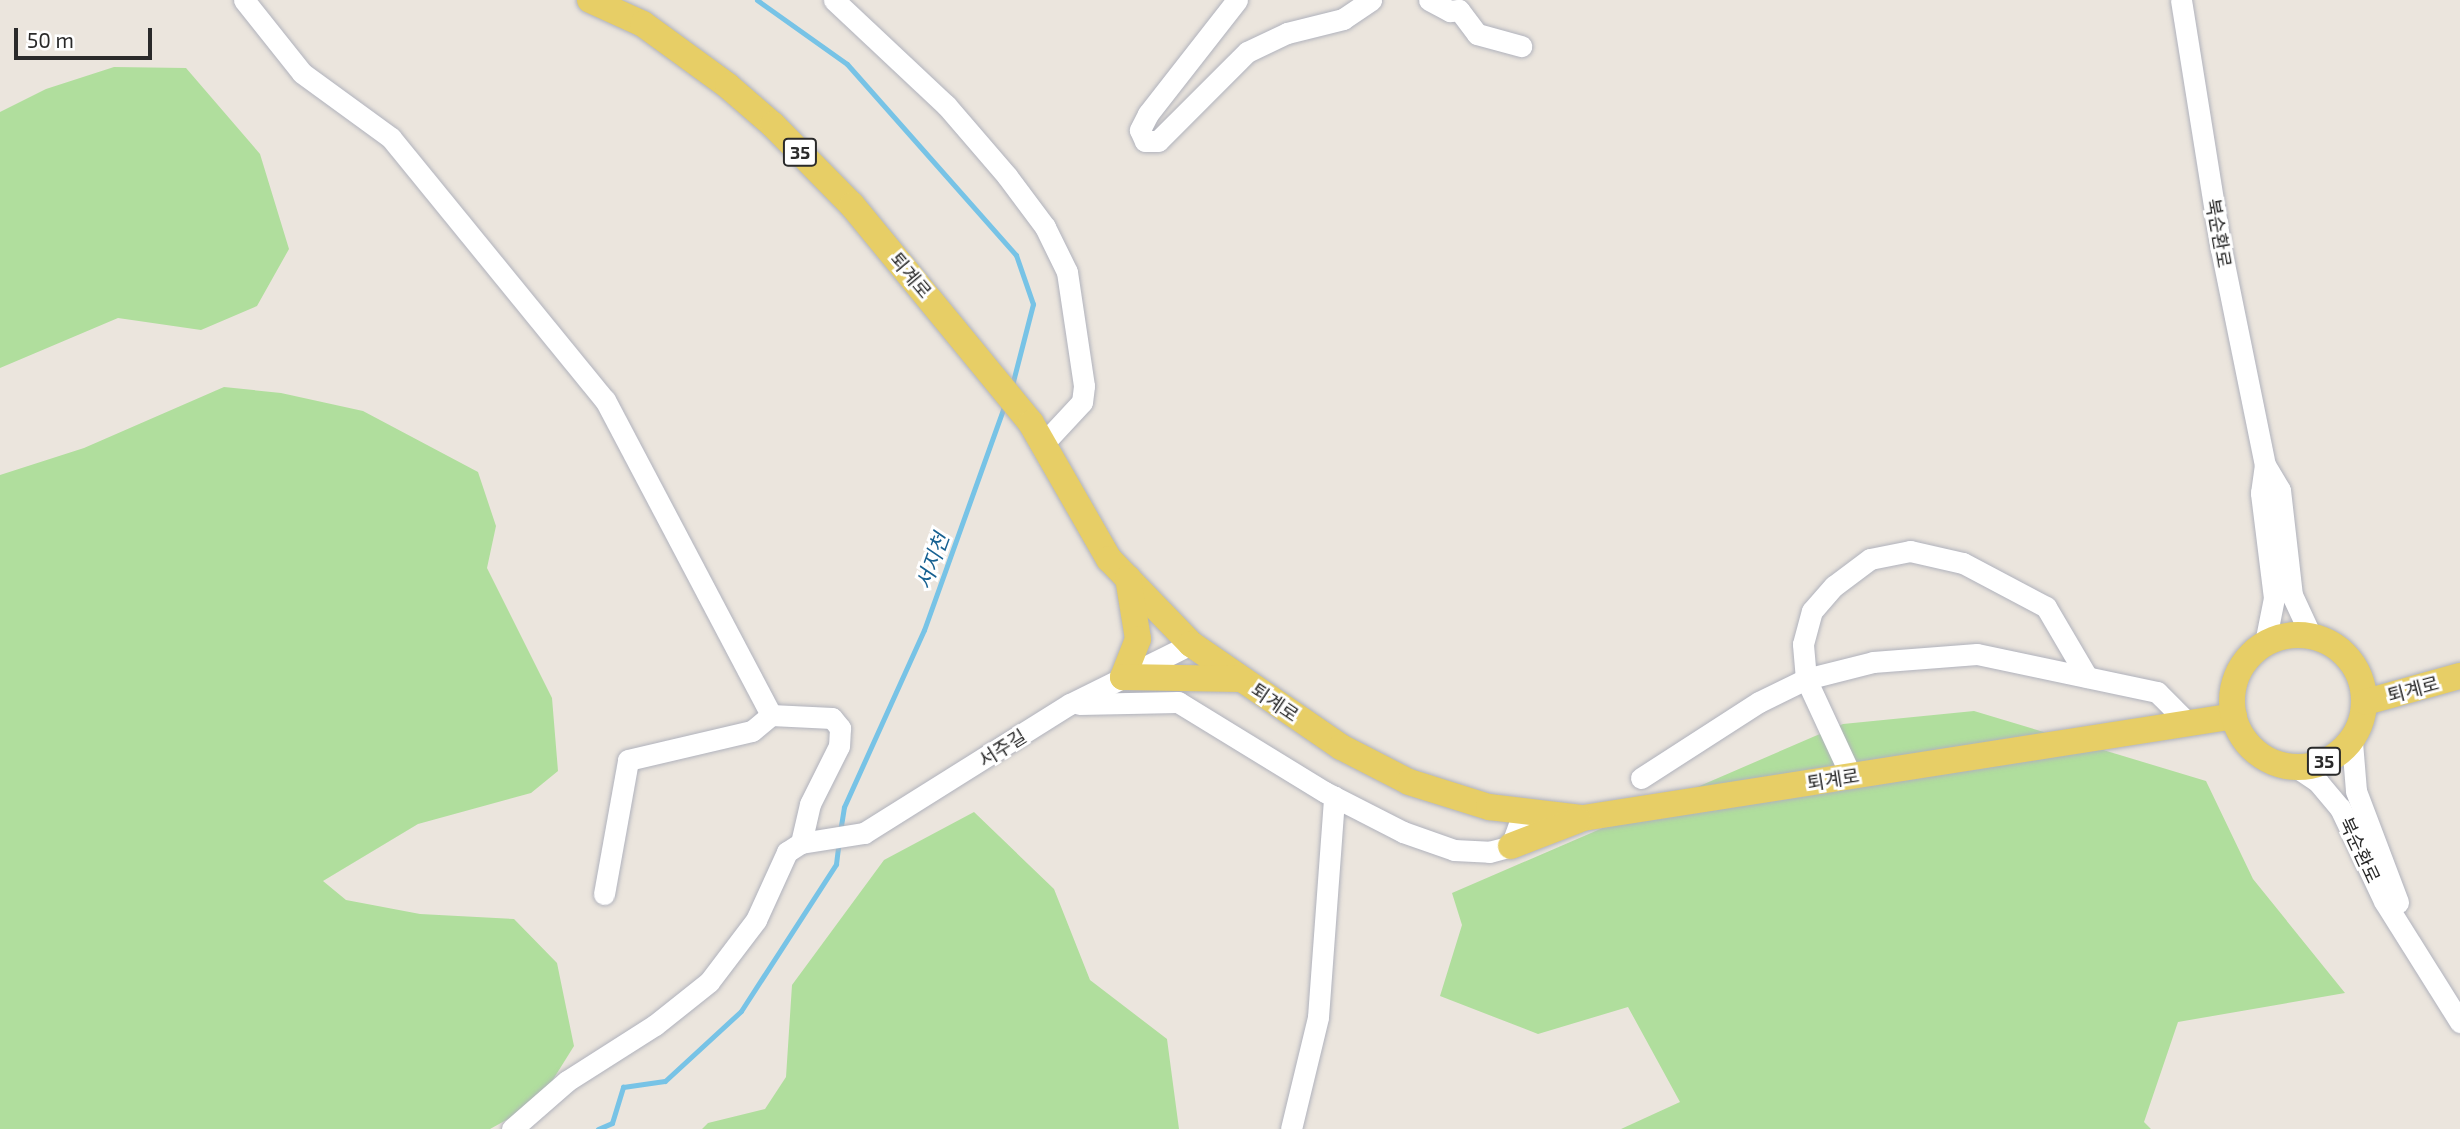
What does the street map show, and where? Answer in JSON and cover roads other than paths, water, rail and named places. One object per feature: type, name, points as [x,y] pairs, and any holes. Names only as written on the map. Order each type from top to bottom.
[{"type":"main road","name":"퇴계로","points":[[590,0],[643,24],[774,125],[852,205],[972,348],[1037,433],[1109,559],[1191,644],[1341,747],[1409,782],[1489,807],[1583,818],[2234,716]]},
{"type":"main road","points":[[1128,578],[1138,639],[1123,677],[1242,679]]},
{"type":"main road","points":[[2234,716],[2232,693],[2239,671],[2265,643],[2293,633],[2312,638],[2346,659],[2366,702]]},
{"type":"main road","name":"퇴계로","points":[[2366,702],[2460,676]]},
{"type":"main road","name":"35","points":[[2234,716],[2256,752],[2296,767],[2327,760],[2352,742],[2366,702]]},
{"type":"main road","points":[[1511,846],[1583,818]]},
{"type":"street","points":[[244,0],[302,73],[391,138],[605,400],[771,715]]},
{"type":"street","points":[[834,0],[946,105],[1007,176],[1045,228],[1067,272],[1084,386],[1082,402],[1037,433]]},
{"type":"street","points":[[1237,0],[1148,114],[1140,130],[1145,141],[1158,141],[1247,52],[1287,33],[1343,19],[1371,0]]},
{"type":"street","points":[[1429,0],[1450,11],[1468,5],[1477,34],[1521,46]]},
{"type":"street","name":"북순환로","points":[[2181,0],[2221,248],[2265,465],[2262,493],[2274,598],[2265,643]]},
{"type":"street","name":"북순환로","points":[[2265,465],[2280,489],[2292,595],[2312,638]]},
{"type":"street","points":[[1851,776],[1806,679],[1802,644],[1812,611],[1834,586],[1870,559],[1910,551],[1963,563],[2046,607],[2087,677]]},
{"type":"street","name":"서주길","points":[[806,842],[864,833],[1070,704],[1191,644]]},
{"type":"street","points":[[1642,778],[1759,702],[1806,679],[1873,662],[1977,654],[2157,692],[2188,723]]},
{"type":"street","points":[[1070,704],[1178,702],[1334,797],[1402,832],[1454,850],[1489,852],[1511,846],[1524,811]]},
{"type":"street","points":[[512,1129],[567,1081],[655,1024],[709,982],[756,920],[787,852],[806,842],[810,804],[839,746],[840,728],[832,718],[771,715],[752,731],[628,760],[604,894]]},
{"type":"street","name":"북순환로","points":[[2352,742],[2356,792],[2412,944]]},
{"type":"street","name":"북순환로","points":[[2296,767],[2318,782],[2340,808],[2384,901],[2460,1022]]},
{"type":"street","points":[[1291,1129],[1318,1017],[1334,797]]},
{"type":"waterway","name":"서지천","points":[[757,0],[847,64],[1016,255],[1033,304],[1012,385]]},
{"type":"waterway","name":"서지천","points":[[840,832],[844,807],[924,630],[1005,404]]},
{"type":"waterway","name":"서지천","points":[[598,1129],[612,1123],[623,1087],[665,1081],[741,1011],[836,864],[839,841]]}]
